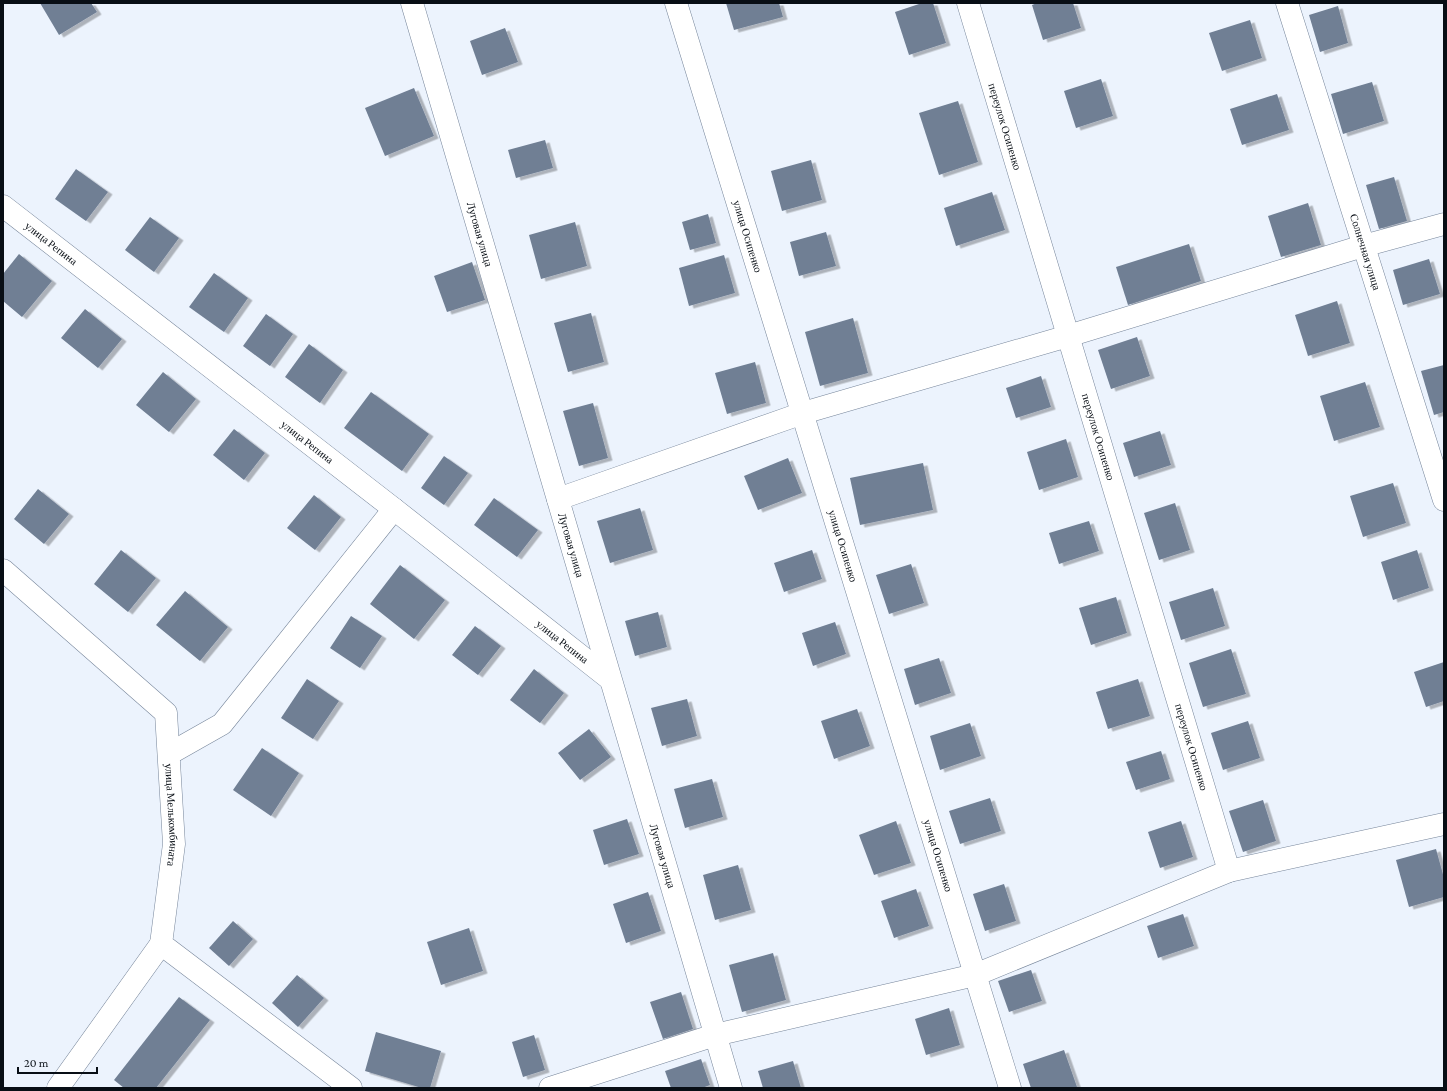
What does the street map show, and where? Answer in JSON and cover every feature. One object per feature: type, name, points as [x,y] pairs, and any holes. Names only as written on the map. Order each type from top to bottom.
[{"type":"street","name":"Луговая улица","points":[[412,3],[731,1088]]},
{"type":"street","name":"улица Осипенко","points":[[676,3],[1010,1088]]},
{"type":"street","name":"переулок Осипенко","points":[[968,3],[1229,871]]},
{"type":"street","name":"Солнечная улица","points":[[1287,3],[1444,500]]},
{"type":"street","name":"улица Репина","points":[[3,206],[394,509],[610,679]]},
{"type":"street","points":[[558,499],[802,413],[1068,336],[1363,246],[1444,224]]},
{"type":"street","points":[[169,754],[222,724],[394,509]]},
{"type":"street","name":"улица Мелькомбината","points":[[3,570],[166,713],[174,844],[161,944]]},
{"type":"street","points":[[550,1088],[715,1035],[975,975],[1229,871],[1444,824]]},
{"type":"street","points":[[58,1088],[161,944],[351,1088]]},
{"type":"building","points":[[40,3],[91,3],[97,12],[59,35]]},
{"type":"building","points":[[726,3],[779,3],[783,17],[734,30]]},
{"type":"building","points":[[922,3],[933,3],[946,43],[909,55],[895,12]]},
{"type":"building","points":[[1037,3],[1073,3],[1081,28],[1043,40],[1032,5]]},
{"type":"building","points":[[1338,6],[1348,43],[1320,52],[1309,15]]},
{"type":"building","points":[[1250,20],[1262,58],[1222,71],[1209,33]]},
{"type":"building","points":[[505,28],[518,62],[482,75],[470,41]]},
{"type":"building","points":[[1101,79],[1113,116],[1076,128],[1064,91]]},
{"type":"building","points":[[1372,82],[1384,121],[1343,134],[1331,94]]},
{"type":"building","points":[[414,88],[434,136],[385,156],[365,108]]},
{"type":"building","points":[[1277,94],[1289,130],[1242,145],[1230,109]]},
{"type":"building","points":[[958,101],[978,162],[939,175],[919,113]]},
{"type":"building","points":[[545,140],[553,168],[516,178],[508,150]]},
{"type":"building","points":[[811,160],[822,200],[782,211],[771,171]]},
{"type":"building","points":[[76,169],[108,192],[86,221],[55,199]]},
{"type":"building","points":[[1394,177],[1407,221],[1379,229],[1366,185]]},
{"type":"building","points":[[992,192],[1005,230],[956,246],[944,208]]},
{"type":"building","points":[[1308,203],[1321,245],[1281,257],[1268,216]]},
{"type":"building","points":[[708,214],[716,243],[690,250],[682,222]]},
{"type":"building","points":[[150,217],[179,238],[154,272],[125,250]]},
{"type":"building","points":[[575,222],[587,266],[541,279],[529,235]]},
{"type":"building","points":[[826,232],[836,266],[799,276],[790,242]]},
{"type":"building","points":[[1189,244],[1201,281],[1128,305],[1116,267]]},
{"type":"building","points":[[19,254],[52,281],[22,317],[3,301],[3,274]]},
{"type":"building","points":[[724,255],[735,293],[689,306],[679,268]]},
{"type":"building","points":[[1429,259],[1440,294],[1403,305],[1393,270]]},
{"type":"building","points":[[472,262],[485,300],[447,312],[434,276]]},
{"type":"building","points":[[214,273],[248,298],[224,332],[189,307]]},
{"type":"building","points":[[1337,301],[1350,343],[1308,356],[1295,315]]},
{"type":"building","points":[[85,309],[122,339],[98,368],[61,338]]},
{"type":"building","points":[[591,313],[604,362],[568,372],[554,323]]},
{"type":"building","points":[[266,314],[293,334],[270,366],[243,346]]},
{"type":"building","points":[[853,318],[868,373],[820,386],[805,332]]},
{"type":"building","points":[[1137,337],[1150,376],[1111,389],[1098,350]]},
{"type":"building","points":[[309,344],[343,370],[320,403],[285,377]]},
{"type":"building","points":[[755,362],[766,403],[727,414],[715,373]]},
{"type":"building","points":[[1444,365],[1444,412],[1434,415],[1421,371]]},
{"type":"building","points":[[163,372],[196,399],[169,432],[136,405]]},
{"type":"building","points":[[1041,376],[1051,407],[1016,418],[1006,388]]},
{"type":"building","points":[[1365,382],[1380,427],[1334,441],[1320,396]]},
{"type":"building","points":[[371,392],[429,434],[402,471],[344,428]]},
{"type":"building","points":[[593,403],[608,458],[579,466],[563,411]]},
{"type":"building","points":[[234,429],[265,453],[244,480],[213,455]]},
{"type":"building","points":[[1160,431],[1171,465],[1134,477],[1123,443]]},
{"type":"building","points":[[1066,439],[1078,477],[1039,490],[1027,452]]},
{"type":"building","points":[[444,456],[468,473],[444,505],[421,488]]},
{"type":"building","points":[[788,458],[802,493],[758,510],[744,476]]},
{"type":"building","points":[[923,463],[933,510],[860,525],[850,478]]},
{"type":"building","points":[[1393,483],[1406,523],[1363,537],[1350,496]]},
{"type":"building","points":[[38,489],[69,514],[44,544],[14,519]]},
{"type":"building","points":[[314,495],[341,517],[315,550],[287,528]]},
{"type":"building","points":[[494,498],[538,530],[517,557],[474,525]]},
{"type":"building","points":[[1175,503],[1190,550],[1159,560],[1144,513]]},
{"type":"building","points":[[640,508],[653,550],[610,563],[597,521]]},
{"type":"building","points":[[1089,521],[1099,551],[1059,564],[1049,533]]},
{"type":"building","points":[[121,550],[156,578],[128,612],[94,584]]},
{"type":"building","points":[[812,550],[822,579],[784,592],[774,563]]},
{"type":"building","points":[[1417,550],[1429,588],[1393,600],[1381,562]]},
{"type":"building","points":[[911,564],[924,603],[889,614],[876,575]]},
{"type":"building","points":[[400,565],[445,600],[414,639],[370,604]]},
{"type":"building","points":[[1213,588],[1225,626],[1181,640],[1169,602]]},
{"type":"building","points":[[185,591],[228,627],[200,661],[156,625]]},
{"type":"building","points":[[1116,597],[1127,633],[1091,645],[1079,608]]},
{"type":"building","points":[[658,612],[667,647],[635,656],[625,621]]},
{"type":"building","points":[[351,616],[382,636],[360,668],[330,648]]},
{"type":"building","points":[[835,622],[846,654],[813,666],[802,633]]},
{"type":"building","points":[[475,626],[501,646],[478,675],[452,655]]},
{"type":"building","points":[[1231,649],[1246,694],[1203,707],[1189,663]]},
{"type":"building","points":[[939,658],[951,693],[915,705],[904,669]]},
{"type":"building","points":[[1444,662],[1444,701],[1426,707],[1414,672]]},
{"type":"building","points":[[534,669],[564,693],[540,723],[510,700]]},
{"type":"building","points":[[307,679],[339,701],[313,739],[281,718]]},
{"type":"building","points":[[1138,679],[1150,716],[1108,729],[1096,692]]},
{"type":"building","points":[[687,699],[697,736],[662,746],[651,708]]},
{"type":"building","points":[[857,709],[870,746],[834,759],[821,721]]},
{"type":"building","points":[[1248,721],[1260,758],[1223,770],[1211,733]]},
{"type":"building","points":[[970,723],[981,756],[940,770],[930,736]]},
{"type":"building","points":[[589,729],[611,757],[580,780],[558,753]]},
{"type":"building","points":[[262,748],[299,773],[271,816],[233,790]]},
{"type":"building","points":[[1161,751],[1170,779],[1136,790],[1126,762]]},
{"type":"building","points":[[712,779],[723,817],[685,828],[674,789]]},
{"type":"building","points":[[990,798],[1001,831],[960,844],[949,811]]},
{"type":"building","points":[[1263,800],[1276,841],[1243,852],[1229,811]]},
{"type":"building","points":[[627,819],[639,854],[604,865],[593,830]]},
{"type":"building","points":[[896,821],[911,863],[874,875],[859,835]]},
{"type":"building","points":[[1181,821],[1193,857],[1160,868],[1148,832]]},
{"type":"building","points":[[1436,849],[1444,878],[1444,897],[1409,907],[1396,860]]},
{"type":"building","points":[[738,865],[751,910],[715,920],[703,875]]},
{"type":"building","points":[[1004,884],[1016,921],[985,931],[973,894]]},
{"type":"building","points":[[916,889],[929,926],[894,938],[881,901]]},
{"type":"building","points":[[648,892],[661,931],[626,943],[613,904]]},
{"type":"building","points":[[1183,914],[1194,946],[1158,958],[1147,926]]},
{"type":"building","points":[[233,921],[253,939],[229,966],[209,948]]},
{"type":"building","points":[[469,928],[483,971],[441,985],[427,942]]},
{"type":"building","points":[[773,953],[786,1000],[742,1012],[729,965]]},
{"type":"building","points":[[1031,970],[1042,1001],[1009,1012],[998,981]]},
{"type":"building","points":[[297,975],[324,998],[298,1027],[272,1003]]},
{"type":"building","points":[[681,992],[693,1029],[663,1039],[650,1002]]},
{"type":"building","points":[[179,997],[210,1020],[156,1088],[124,1088],[114,1080]]},
{"type":"building","points":[[949,1008],[960,1045],[926,1055],[915,1019]]},
{"type":"building","points":[[376,1032],[441,1051],[430,1088],[422,1088],[365,1071]]},
{"type":"building","points":[[534,1035],[545,1070],[523,1077],[512,1042]]},
{"type":"building","points":[[1064,1050],[1077,1087],[1031,1088],[1023,1064]]},
{"type":"building","points":[[701,1059],[710,1085],[702,1088],[671,1088],[665,1071]]},
{"type":"building","points":[[793,1061],[801,1088],[763,1088],[758,1071]]}]
